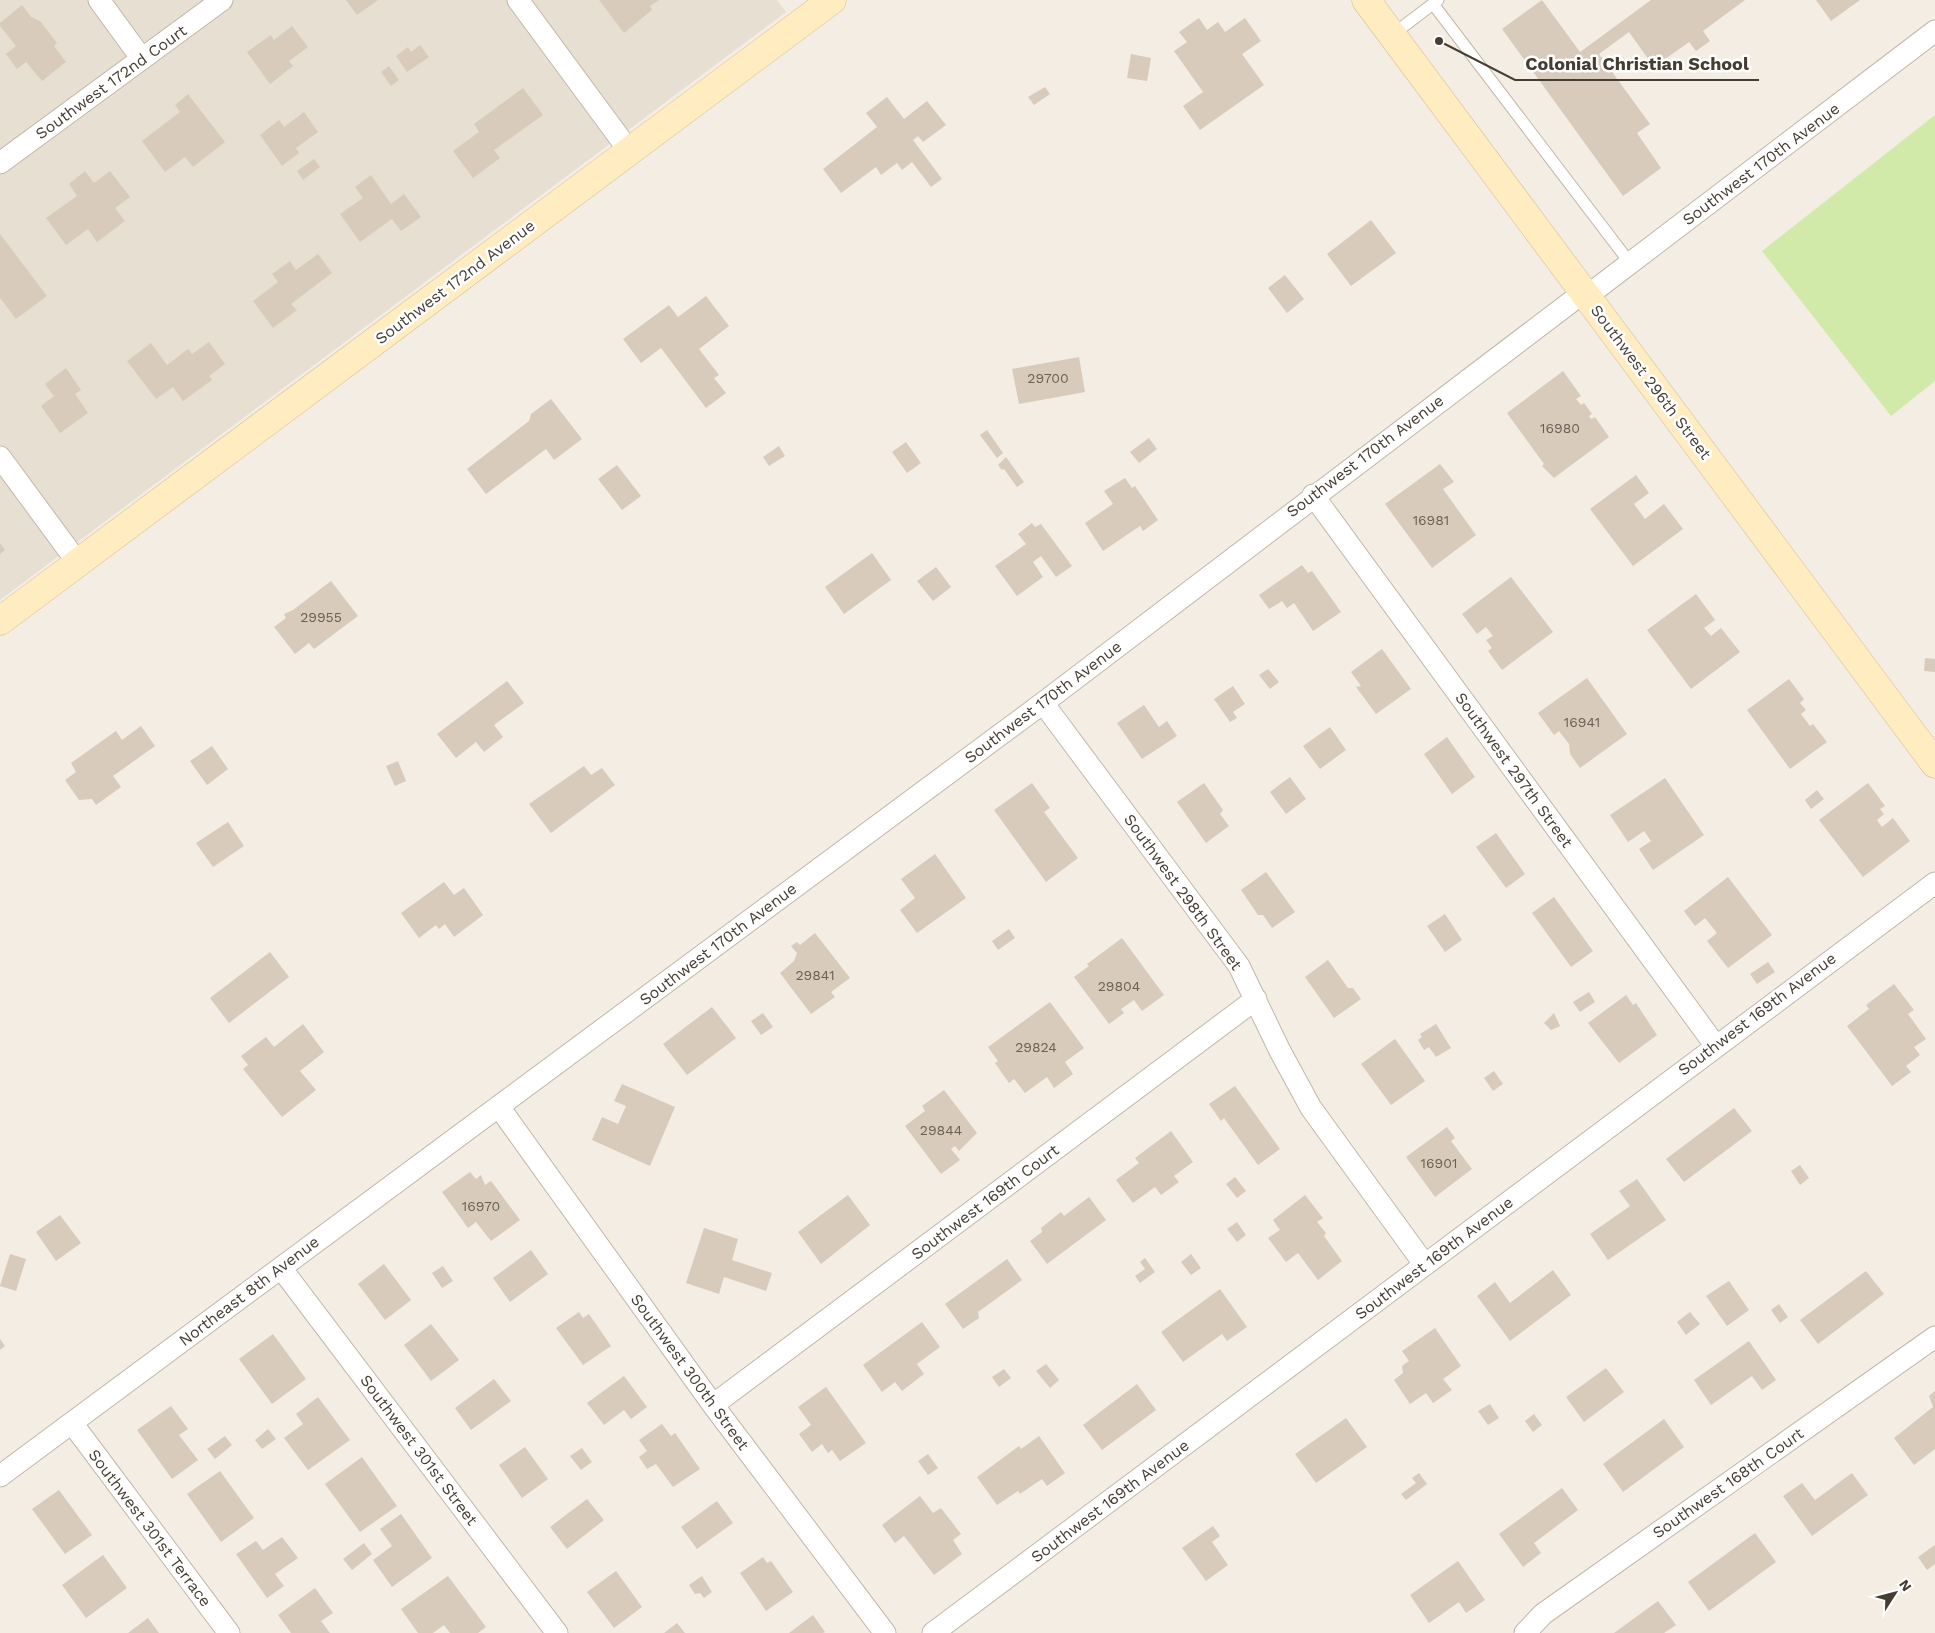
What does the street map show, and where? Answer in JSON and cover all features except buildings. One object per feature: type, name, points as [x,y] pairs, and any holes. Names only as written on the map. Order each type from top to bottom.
[{"type":"street","points":[[99,0],[142,59]]},
{"type":"street","name":"Southwest 172nd Court","points":[[0,163],[222,0]]},
{"type":"street","points":[[518,0],[630,152]]},
{"type":"street","name":"Southwest 172nd Avenue","points":[[0,621],[832,0]]},
{"type":"street","name":"Southwest 296th Street","points":[[1366,0],[1935,764]]},
{"type":"street","name":"Southwest 170th Avenue","points":[[499,1107],[1043,703],[1313,495],[1585,294],[1630,263],[1935,31]]},
{"type":"street","points":[[0,457],[78,563]]},
{"type":"street","name":"Southwest 297th Street","points":[[1313,495],[1716,1045]]},
{"type":"street","name":"Southwest 298th Street","points":[[1043,703],[1239,966],[1280,1051],[1311,1108],[1426,1265]]},
{"type":"street","name":"Southwest 169th Avenue","points":[[933,1633],[1426,1265],[1716,1045],[1935,883]]},
{"type":"street","name":"Southwest 169th Court","points":[[713,1405],[1256,999]]},
{"type":"street","name":"Northeast 8th Avenue","points":[[0,1476],[499,1107]]},
{"type":"street","name":"Southwest 300th Street","points":[[499,1107],[713,1405],[885,1633]]},
{"type":"street","name":"Southwest 301st Street","points":[[281,1268],[557,1633]]},
{"type":"street","name":"Southwest 168th Court","points":[[1524,1633],[1543,1614],[1935,1337]]},
{"type":"street","name":"Southwest 301st Terrace","points":[[72,1423],[229,1633]]},
{"type":"lane","points":[[1392,35],[1435,2],[1630,263]]},
{"type":"shaded area","points":[[0,0],[777,0],[786,12],[0,600]]},
{"type":"green space","points":[[1935,115],[1935,381],[1891,416],[1762,251]]},
{"type":"place","name":"Colonial Christian School","points":[[1439,41]]}]
